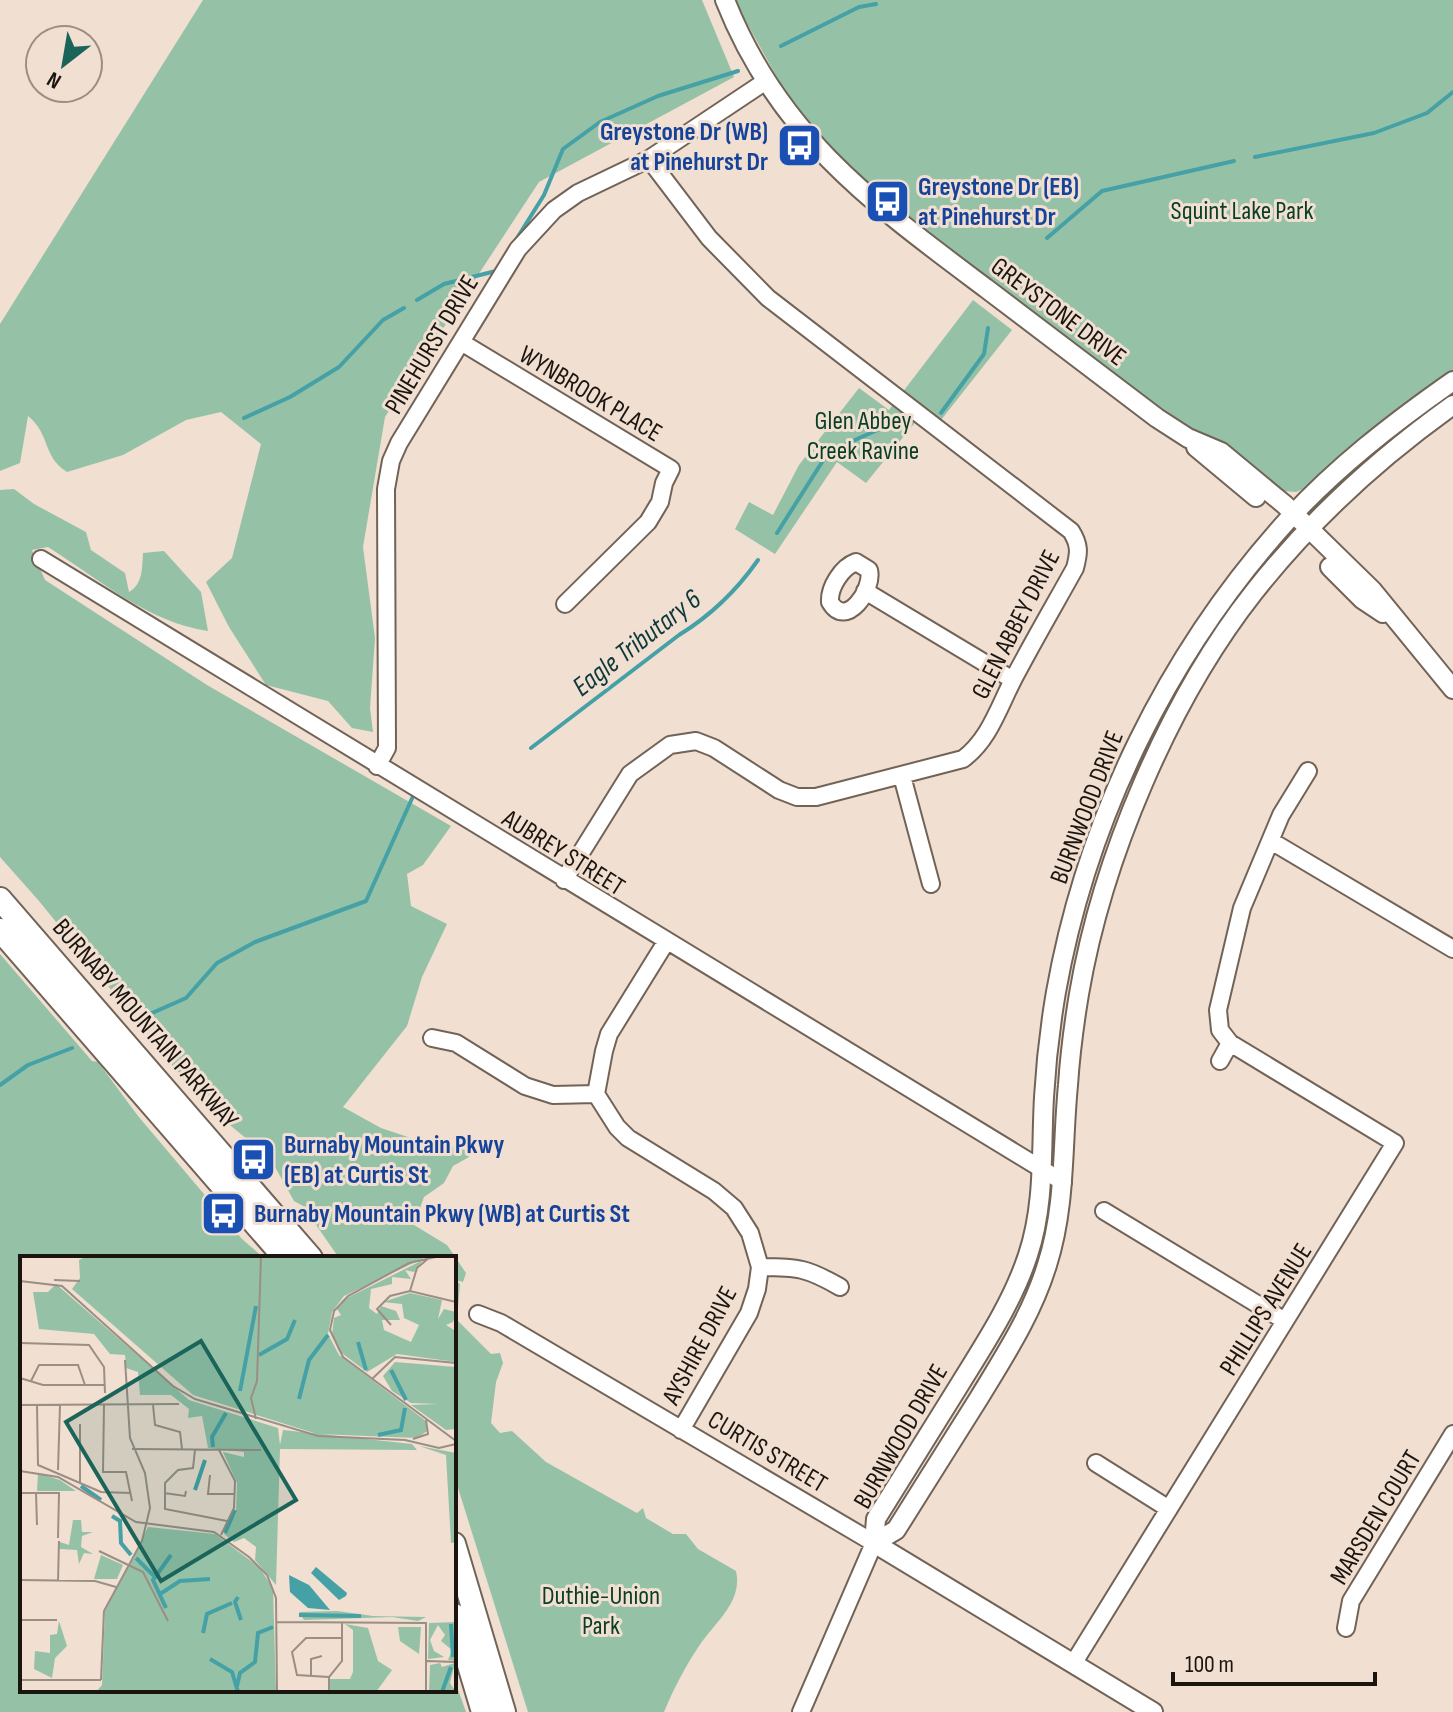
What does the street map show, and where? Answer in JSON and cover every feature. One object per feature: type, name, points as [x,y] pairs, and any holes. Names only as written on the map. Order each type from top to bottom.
[{"type":"main road","name":"BURNABY MOUNTAIN PARKWAY","points":[[0,899],[309,1256]]},
{"type":"main road","name":"BURNABY MOUNTAIN PARKWAY","points":[[0,930],[283,1256]]},
{"type":"main road","points":[[456,1551],[504,1712]]},
{"type":"main road","points":[[456,1622],[483,1712]]},
{"type":"street","name":"GREYSTONE DRIVE","points":[[725,0],[766,81],[808,139],[847,179],[912,232],[1157,418],[1188,438],[1207,458],[1290,518],[1372,590],[1453,689]]},
{"type":"street","name":"PINEHURST DRIVE","points":[[377,766],[387,748],[388,474],[399,443],[518,249],[544,219],[578,193],[649,159],[766,81]]},
{"type":"street","name":"GLEN ABBEY DRIVE","points":[[564,880],[630,774],[670,745],[696,741],[714,748],[779,790],[797,797],[816,797],[963,759],[976,749],[987,733],[1075,568],[1079,552],[1077,540],[1071,531],[768,298],[709,238],[649,159]]},
{"type":"street","name":"WYNBROOK PLACE","points":[[461,342],[671,469],[660,502],[648,522],[565,604]]},
{"type":"street","name":"BURNWOOD DRIVE","points":[[874,1543],[876,1519],[993,1331],[1019,1280],[1041,1196],[1046,1068],[1056,992],[1069,928],[1106,815],[1145,728],[1182,660],[1240,577],[1290,518],[1367,446],[1453,381]]},
{"type":"street","name":"BURNWOOD DRIVE","points":[[874,1543],[896,1530],[1019,1333],[1038,1291],[1055,1241],[1063,1182],[1068,1085],[1090,939],[1115,855],[1146,778],[1193,687],[1252,595],[1305,534],[1390,455],[1453,405]]},
{"type":"street","name":"AUBREY STREET","points":[[41,559],[1063,1182]]},
{"type":"street","points":[[865,591],[1013,680]]},
{"type":"street","points":[[1220,1061],[1230,1043],[1220,1030],[1218,1010],[1242,908],[1281,815],[1308,771]]},
{"type":"street","points":[[902,776],[931,884]]},
{"type":"street","points":[[1271,841],[1453,949]]},
{"type":"street","points":[[432,1038],[456,1043],[525,1086],[553,1095],[596,1094],[609,1034],[666,942]]},
{"type":"street","name":"PHILLIPS AVENUE","points":[[1073,1664],[1395,1143],[1230,1043]]},
{"type":"street","name":"AYSHIRE DRIVE","points":[[596,1094],[617,1127],[628,1138],[714,1191],[734,1208],[750,1233],[760,1267],[749,1313],[681,1430]]},
{"type":"street","points":[[1104,1211],[1285,1321]]},
{"type":"street","points":[[760,1267],[795,1266],[840,1287]]},
{"type":"street","name":"CURTIS STREET","points":[[478,1314],[501,1323],[1153,1712]]},
{"type":"street","name":"MARSDEN COURT","points":[[1346,1628],[1351,1601],[1453,1434]]},
{"type":"street","points":[[1096,1463],[1169,1509]]},
{"type":"street","points":[[801,1712],[874,1543]]},
{"type":"green space","points":[[203,0],[702,0],[734,77],[539,182],[385,417],[363,547],[375,638],[370,708],[373,732],[352,728],[328,701],[266,685],[229,627],[206,582],[232,558],[261,444],[221,412],[186,420],[123,455],[67,472],[54,459],[40,431],[28,416],[20,463],[0,471],[0,324]]},
{"type":"green space","name":"Squint Lake Park","points":[[734,0],[1453,0],[1453,370],[1364,437],[1312,485],[1296,492],[1282,491],[1171,418],[862,182],[804,119],[784,90]]},
{"type":"green space","name":"Glen Abbey Creek Ravine","points":[[973,300],[1012,330],[941,420],[926,409],[866,483],[837,462],[775,554],[735,529],[749,502],[773,515],[799,465],[859,388],[889,410]]},
{"type":"green space","points":[[14,489],[34,504],[86,532],[91,550],[125,573],[129,592],[139,580],[143,553],[164,551],[201,592],[208,631],[165,619],[144,609],[48,547],[32,550],[45,580],[207,685],[451,826],[423,865],[407,874],[411,906],[447,924],[422,977],[407,1026],[343,1107],[381,1128],[450,1151],[458,1139],[469,1157],[453,1166],[444,1183],[424,1197],[414,1225],[447,1245],[454,1256],[338,1256],[303,1206],[294,1201],[270,1158],[203,1103],[0,857],[0,490]]},
{"type":"green space","points":[[0,954],[92,1061],[98,1062],[138,1116],[242,1239],[262,1256],[20,1256],[20,1692],[456,1692],[456,1684],[466,1712],[0,1712]]},
{"type":"green space","points":[[456,1258],[466,1273],[463,1282],[456,1280]]},
{"type":"green space","name":"Duthie-Union Park","points":[[456,1281],[460,1284],[457,1320],[491,1354],[500,1353],[503,1363],[496,1382],[491,1423],[500,1433],[512,1431],[546,1462],[637,1513],[643,1508],[646,1518],[673,1534],[686,1534],[698,1549],[736,1571],[732,1602],[694,1653],[664,1712],[528,1712],[456,1481]]},
{"type":"waterway","points":[[781,46],[859,7],[876,4]]},
{"type":"waterway","points":[[514,243],[544,195],[563,149],[600,122],[658,96],[738,71]]},
{"type":"waterway","name":"Eagle Tributary 6","points":[[1255,157],[1374,133],[1427,113],[1453,92]]},
{"type":"waterway","name":"Eagle Tributary 6","points":[[1047,238],[1102,191],[1234,161]]},
{"type":"waterway","points":[[417,300],[444,284],[496,271]]},
{"type":"waterway","points":[[244,418],[290,397],[339,367],[383,320],[404,308]]},
{"type":"waterway","name":"Eagle Tributary 6","points":[[941,413],[984,354],[988,328]]},
{"type":"waterway","name":"Eagle Tributary 6","points":[[777,533],[824,459],[848,443],[898,421]]},
{"type":"waterway","name":"Eagle Tributary 6","points":[[531,748],[712,611],[758,560]]},
{"type":"waterway","points":[[134,1021],[186,998],[217,963],[255,942],[366,901],[414,794]]},
{"type":"waterway","points":[[0,1085],[28,1065],[72,1048]]},
{"type":"place","name":"Greystone Dr (WB) at Pinehurst Dr","points":[[799,146]]},
{"type":"place","name":"Greystone Dr (EB) at Pinehurst Dr","points":[[887,201]]},
{"type":"place","name":"Burnaby Mountain Pkwy (EB) at Curtis St","points":[[253,1159]]},
{"type":"place","name":"Burnaby Mountain Pkwy (WB) at Curtis St","points":[[223,1213]]}]
